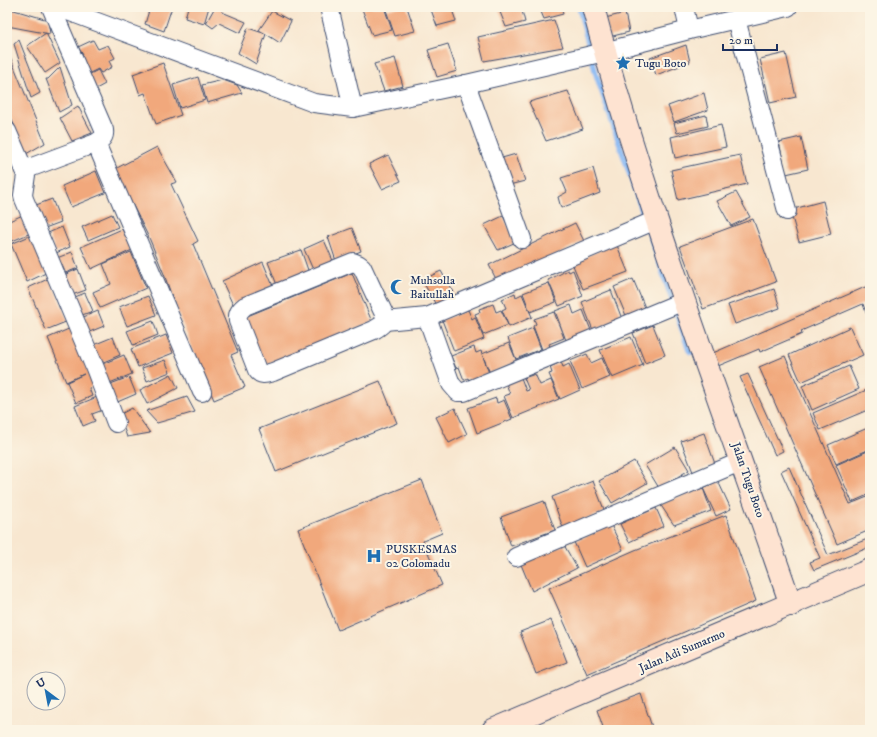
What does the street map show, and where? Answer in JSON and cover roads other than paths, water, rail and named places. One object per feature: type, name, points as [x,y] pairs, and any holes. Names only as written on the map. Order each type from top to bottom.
[{"type":"main road","name":"Jalan Tugu Boto","points":[[593,7],[595,54],[649,222],[677,304],[696,335],[704,356],[742,461],[791,605]]},
{"type":"main road","name":"Jalan Adi Sumarmo","points":[[493,730],[791,605],[870,570]]},
{"type":"street","points":[[51,7],[104,130],[100,152],[202,392]]},
{"type":"street","points":[[57,7],[314,103],[353,108],[466,84],[595,54],[736,18],[788,7]]},
{"type":"street","points":[[329,7],[353,108]]},
{"type":"street","points":[[684,7],[689,30]]},
{"type":"street","points":[[736,18],[788,211]]},
{"type":"street","points":[[466,84],[522,239]]},
{"type":"street","points":[[7,131],[24,182],[116,423]]},
{"type":"street","points":[[24,182],[100,152]]},
{"type":"street","points":[[384,321],[428,317],[649,222]]},
{"type":"street","points":[[353,262],[362,267],[384,314],[384,321],[381,326],[374,330],[272,372],[263,374],[257,370],[238,317],[240,310],[245,306],[353,262]]},
{"type":"street","points":[[428,317],[451,384],[458,392],[464,392],[677,304]]},
{"type":"street","points":[[516,557],[742,461]]},
{"type":"waterway","points":[[579,7],[596,74],[689,350],[691,352],[697,349]]},
{"type":"place","name":"Tugu Boto","points":[[623,63]]},
{"type":"place","name":"Muhsolla Baitullah","points":[[398,287]]},
{"type":"place","name":"PUSKESMAS 02 Colomadu","points":[[374,556]]}]
